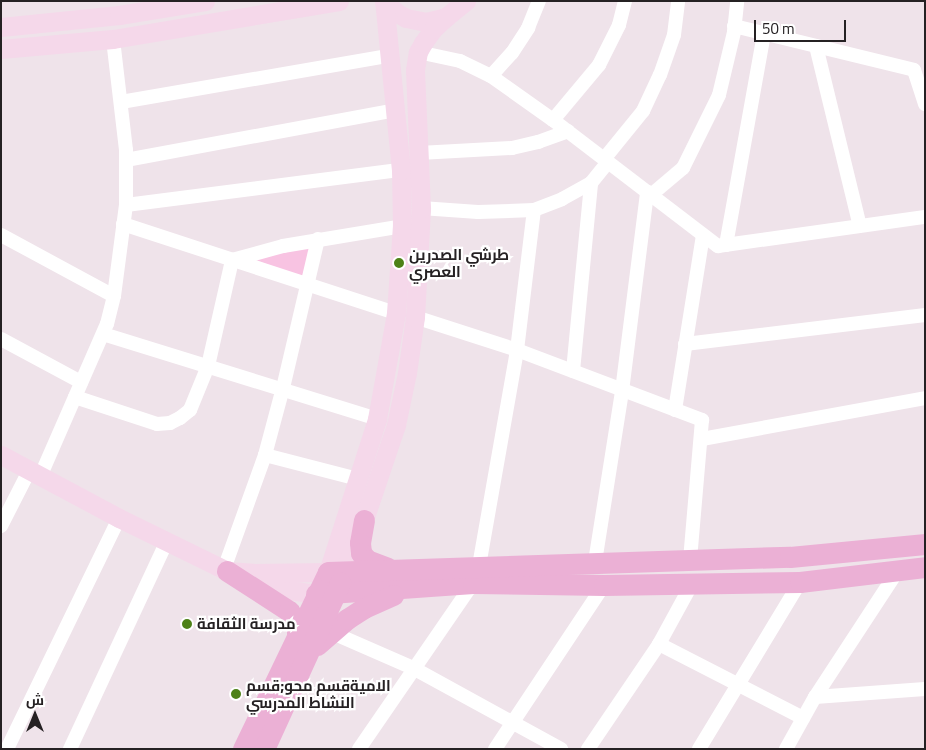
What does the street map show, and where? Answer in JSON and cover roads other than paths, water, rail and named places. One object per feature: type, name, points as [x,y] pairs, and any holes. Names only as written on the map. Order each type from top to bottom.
[{"type":"main road","points":[[364,520],[360,542],[361,553],[367,560],[377,565],[395,570]]},
{"type":"main road","points":[[326,629],[383,599],[423,587],[476,575],[594,562],[799,556],[925,544]]},
{"type":"main road","points":[[243,749],[316,594],[336,572],[395,570],[604,585],[693,582],[800,582],[925,567]]},
{"type":"main road","points":[[225,570],[289,611],[297,623],[296,638]]},
{"type":"main road","points":[[264,749],[306,659],[326,629],[337,594],[336,572]]},
{"type":"main road","points":[[316,594],[423,587]]},
{"type":"street","points":[[1,26],[117,8],[205,1]]},
{"type":"street","points":[[1,49],[113,39],[339,1]]},
{"type":"street","points":[[384,1],[397,13],[416,21],[426,22],[446,17]]},
{"type":"street","points":[[336,572],[358,480],[377,419],[396,313],[402,226],[401,170],[388,56],[384,1]]},
{"type":"street","points":[[336,572],[364,520],[396,425],[407,373],[415,317],[421,208],[415,101],[415,70],[418,52],[433,29],[466,1]]},
{"type":"street","points":[[491,76],[512,53],[528,28],[539,1]]},
{"type":"street","points":[[553,120],[599,66],[619,25],[625,1]]},
{"type":"street","points":[[421,208],[478,212],[534,210],[562,199],[591,183],[643,111],[660,75],[674,35],[678,1]]},
{"type":"street","points":[[594,562],[622,390],[649,193],[683,168],[719,96],[734,26],[736,1]]},
{"type":"street","points":[[734,26],[914,70],[925,104]]},
{"type":"street","points":[[726,246],[764,34]]},
{"type":"street","points":[[1,526],[34,474],[75,397],[102,334],[114,296],[126,205],[126,160],[113,39]]},
{"type":"street","points":[[816,46],[860,226]]},
{"type":"street","points":[[418,52],[460,61],[491,76],[568,131],[718,246],[925,217]]},
{"type":"street","points":[[121,102],[388,56]]},
{"type":"street","points":[[126,160],[395,110]]},
{"type":"street","points":[[419,153],[512,148],[538,142],[568,131]]},
{"type":"street","points":[[126,205],[401,170]]},
{"type":"street","points":[[573,371],[591,183]]},
{"type":"street","points":[[359,749],[476,575],[517,350],[534,210]]},
{"type":"street","points":[[123,224],[396,313]]},
{"type":"street","points":[[232,260],[283,246],[318,239],[402,226]]},
{"type":"street","points":[[675,410],[703,235]]},
{"type":"street","points":[[1,236],[114,296]]},
{"type":"street","points":[[225,570],[265,455],[283,388],[318,239]]},
{"type":"street","points":[[75,397],[157,424],[170,423],[190,410],[208,366],[232,260]]},
{"type":"street","points":[[686,344],[925,315]]},
{"type":"street","points":[[415,317],[517,350],[702,420],[702,439],[690,560]]},
{"type":"street","points":[[102,334],[283,388],[377,419]]},
{"type":"street","points":[[1,339],[81,382]]},
{"type":"street","points":[[702,439],[925,398]]},
{"type":"street","points":[[1,455],[119,518],[225,570],[275,588],[316,594]]},
{"type":"street","points":[[265,455],[358,480]]},
{"type":"street","points":[[7,749],[119,518]]},
{"type":"street","points":[[70,749],[166,542]]},
{"type":"street","points":[[225,570],[253,573],[336,572]]},
{"type":"street","points":[[786,749],[815,698],[898,570]]},
{"type":"street","points":[[588,749],[659,644],[693,582]]},
{"type":"street","points":[[699,749],[737,682],[800,582]]},
{"type":"street","points":[[495,749],[604,585]]},
{"type":"street","points":[[326,629],[413,668],[561,749]]},
{"type":"street","points":[[659,644],[737,682],[803,718]]},
{"type":"street","points":[[815,698],[925,689]]},
{"type":"place","name":"طرشي الصدرين العصري","points":[[399,263]]},
{"type":"place","name":"مدرسة الثقافة","points":[[187,624]]},
{"type":"place","name":"الاميةقسم محو;قسم النشاط المدرسي","points":[[236,694]]}]
